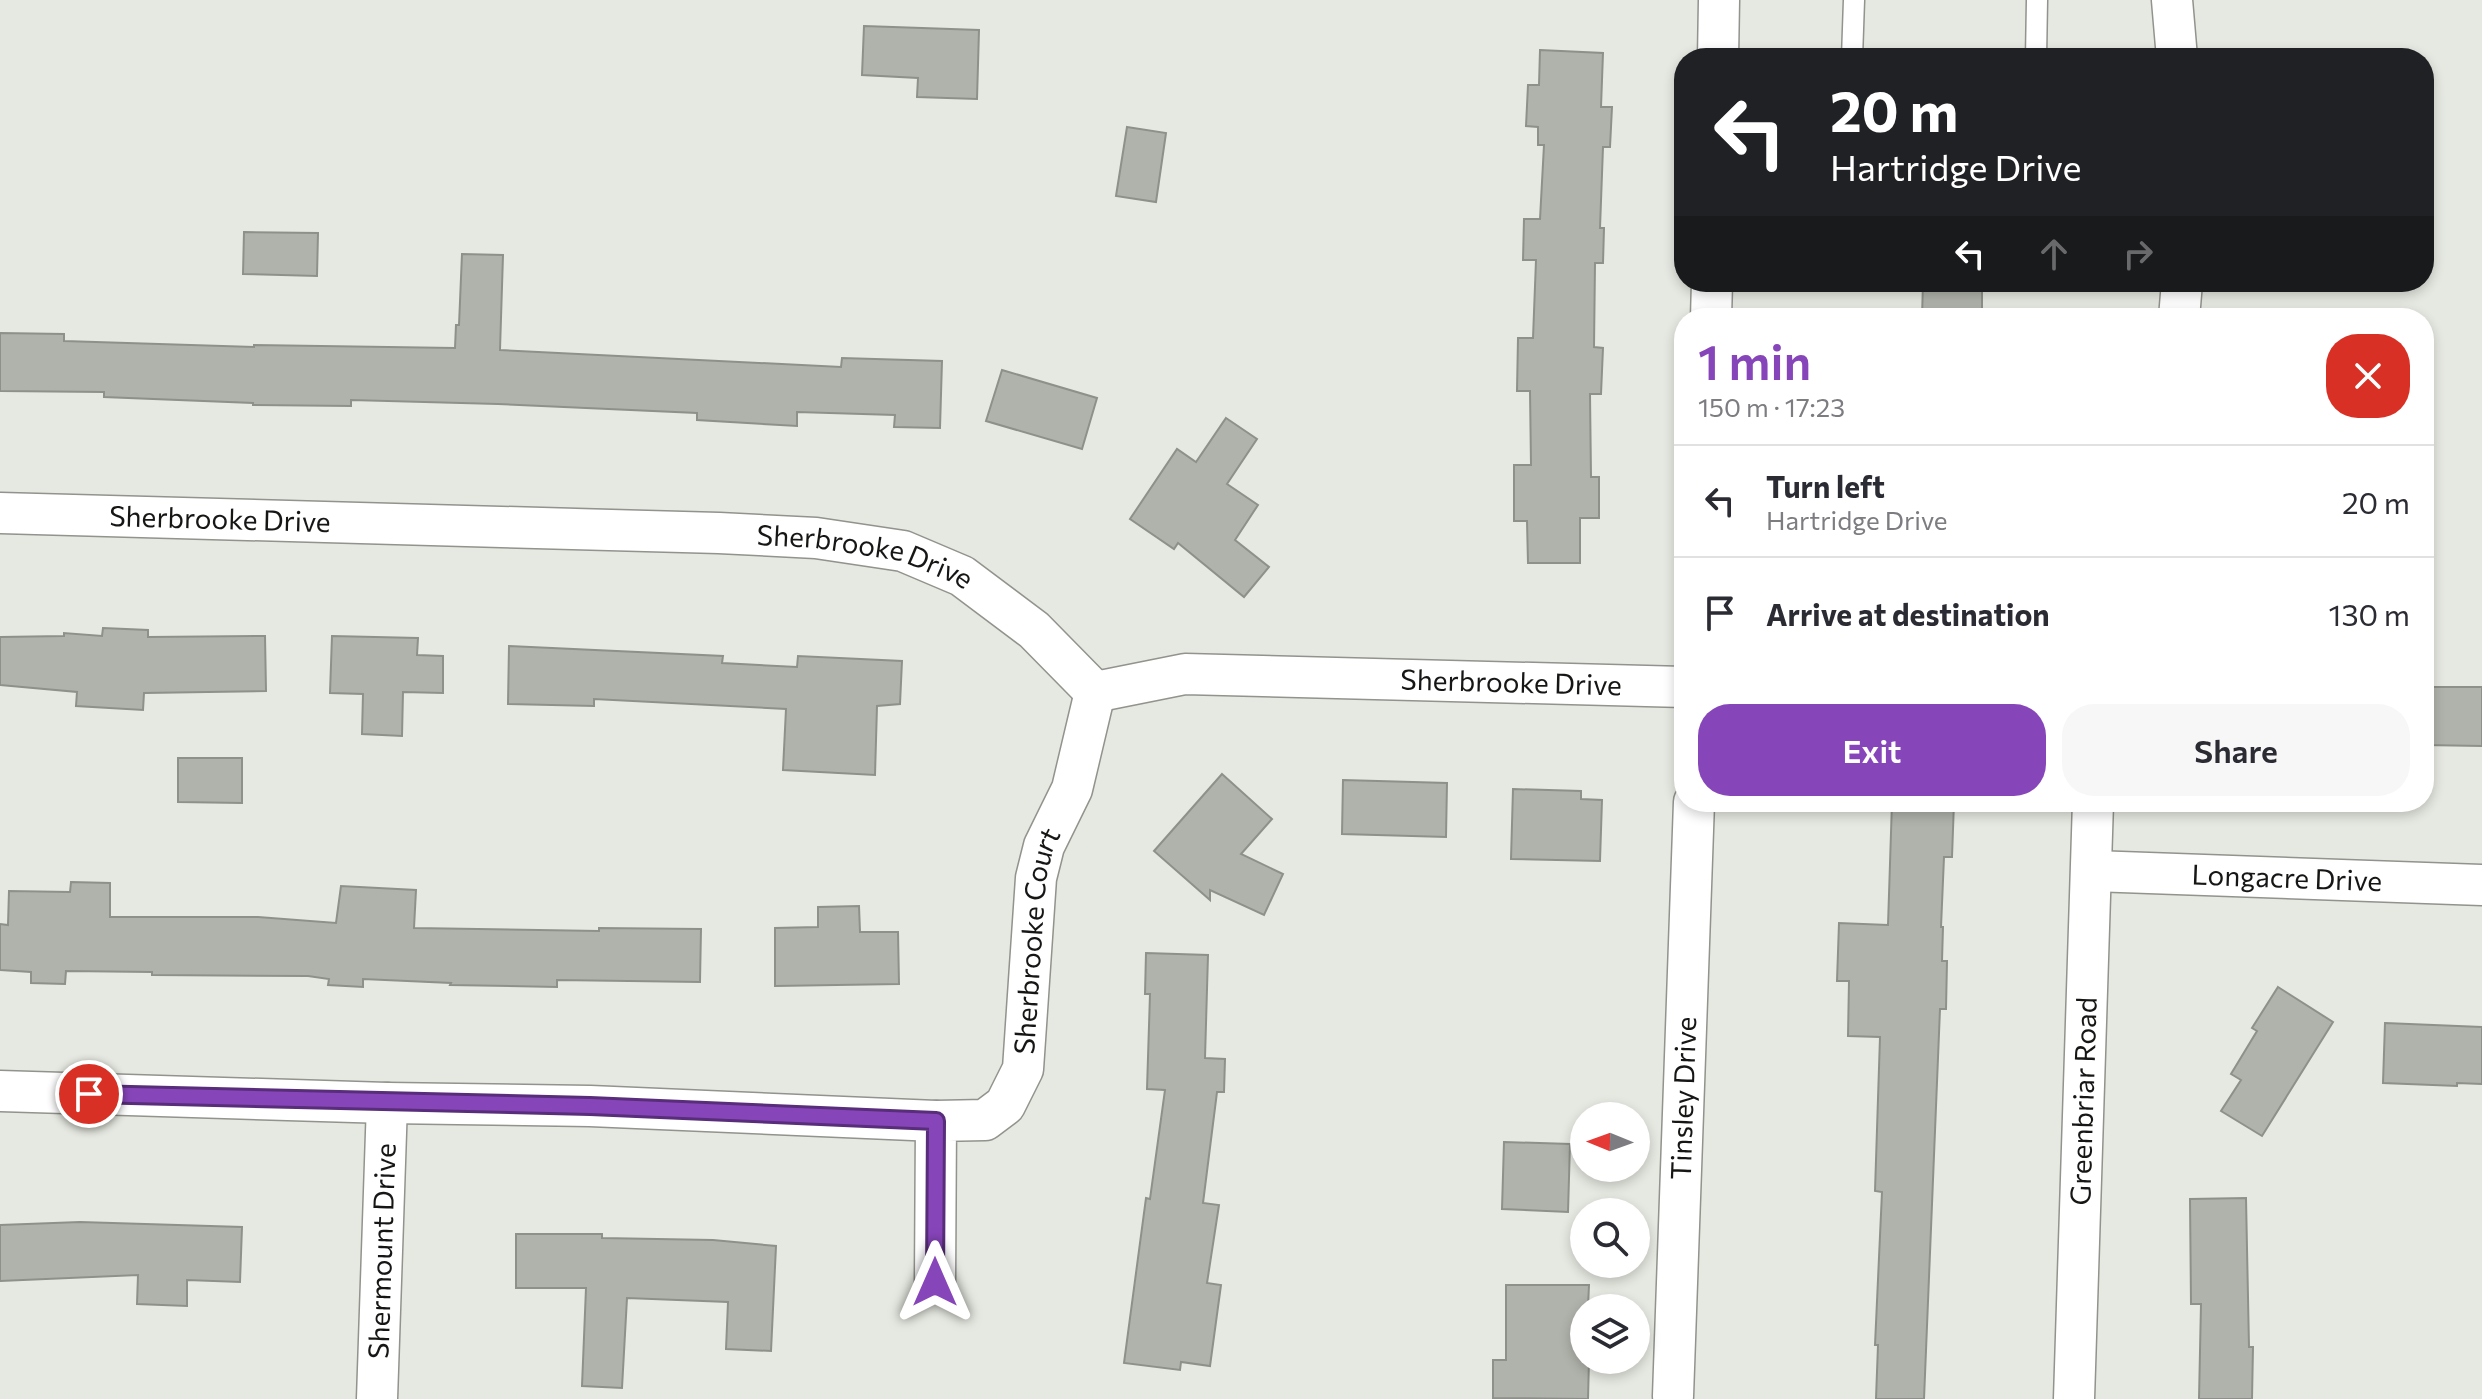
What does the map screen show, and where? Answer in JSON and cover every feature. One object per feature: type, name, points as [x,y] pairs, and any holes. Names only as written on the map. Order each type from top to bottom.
[{"type":"street","points":[[1718,48],[1719,0]]},
{"type":"street","points":[[2172,0],[2176,48]]},
{"type":"street","name":"Sherbrooke Drive","points":[[0,513],[719,533],[816,538],[903,551],[962,576],[1034,630],[1095,692],[1185,674],[1674,687]]},
{"type":"street","name":"Sherbrooke Court","points":[[0,1091],[590,1106],[936,1121],[985,1120],[1005,1105],[1023,1069],[1036,878],[1044,846],[1072,789],[1095,692]]},
{"type":"street","name":"Tinsley Drive","points":[[1673,1396],[1694,812]]},
{"type":"street","name":"Greenbriar Road","points":[[2074,1399],[2093,812]]},
{"type":"street","name":"Longacre Drive","points":[[2093,871],[2482,885]]},
{"type":"street","name":"Shermount Drive","points":[[377,1399],[387,1103]]},
{"type":"street","points":[[935,1282],[936,1121]]},
{"type":"lane","points":[[1852,48],[1854,0]]},
{"type":"lane","points":[[2036,48],[2037,0]]},
{"type":"building","points":[[864,26],[979,30],[977,99],[917,97],[918,78],[862,75]]},
{"type":"building","points":[[1540,50],[1603,53],[1601,107],[1612,107],[1610,147],[1603,147],[1600,228],[1604,228],[1603,263],[1595,263],[1594,347],[1603,348],[1601,394],[1590,394],[1591,477],[1599,477],[1599,518],[1580,518],[1580,563],[1528,563],[1527,521],[1514,521],[1514,465],[1531,465],[1530,391],[1517,391],[1518,338],[1533,338],[1536,260],[1523,260],[1524,219],[1540,219],[1544,145],[1538,145],[1538,127],[1526,126],[1528,85],[1539,85]]},
{"type":"building","points":[[1127,127],[1166,133],[1156,202],[1116,196]]},
{"type":"building","points":[[244,232],[318,233],[317,276],[243,274]]},
{"type":"building","points":[[462,254],[503,255],[500,350],[841,367],[842,358],[942,361],[940,428],[894,427],[895,415],[797,412],[797,426],[697,420],[697,413],[498,404],[351,400],[351,406],[253,405],[104,397],[104,392],[0,391],[0,333],[64,334],[64,341],[254,347],[455,348]]},
{"type":"building","points":[[1923,292],[1982,292],[1982,308],[1922,308]]},
{"type":"building","points":[[1002,370],[1097,398],[1082,449],[986,421]]},
{"type":"building","points":[[1226,418],[1257,439],[1227,484],[1258,505],[1235,540],[1269,567],[1244,597],[1178,543],[1174,549],[1130,519],[1177,449],[1196,462]]},
{"type":"building","points":[[103,628],[148,630],[148,637],[265,636],[266,691],[144,693],[143,710],[76,706],[77,692],[0,685],[0,637],[64,636],[64,633],[102,636]]},
{"type":"building","points":[[332,636],[418,638],[417,655],[443,656],[443,693],[403,692],[402,736],[362,734],[363,694],[330,693]]},
{"type":"building","points":[[509,646],[723,656],[722,663],[797,667],[798,656],[902,661],[900,704],[877,706],[875,775],[783,770],[786,709],[594,699],[594,706],[508,704]]},
{"type":"building","points":[[2434,687],[2482,687],[2482,746],[2434,745]]},
{"type":"building","points":[[178,758],[242,758],[242,803],[178,802]]},
{"type":"building","points":[[1222,774],[1272,819],[1241,854],[1283,874],[1264,915],[1210,890],[1210,900],[1154,851]]},
{"type":"building","points":[[1343,780],[1447,783],[1446,837],[1342,834]]},
{"type":"building","points":[[1513,789],[1581,791],[1581,799],[1602,800],[1600,861],[1511,859]]},
{"type":"building","points":[[1892,812],[1954,812],[1952,857],[1944,857],[1941,927],[1942,961],[1947,961],[1946,1009],[1940,1009],[1924,1399],[1876,1399],[1878,1345],[1875,1345],[1882,1192],[1875,1191],[1880,1037],[1848,1036],[1849,981],[1837,981],[1839,923],[1888,925]]},
{"type":"building","points":[[71,882],[110,883],[110,917],[258,917],[336,923],[341,886],[416,890],[414,928],[701,929],[700,982],[557,980],[557,987],[450,985],[363,979],[363,987],[328,985],[329,979],[308,976],[66,971],[65,984],[31,983],[31,972],[0,970],[0,924],[8,925],[9,891],[70,892]]},
{"type":"building","points":[[859,906],[860,932],[898,932],[899,984],[775,986],[775,928],[818,927],[818,907]]},
{"type":"building","points":[[1146,953],[1208,955],[1205,1058],[1225,1059],[1224,1092],[1217,1092],[1203,1203],[1219,1205],[1207,1283],[1221,1285],[1210,1366],[1181,1362],[1180,1370],[1124,1363],[1146,1198],[1150,1199],[1165,1090],[1147,1089],[1150,994],[1145,994]]},
{"type":"building","points":[[2278,987],[2333,1022],[2262,1136],[2221,1111],[2241,1080],[2231,1074],[2257,1031],[2252,1028]]},
{"type":"building","points":[[2385,1023],[2482,1027],[2482,1084],[2383,1083]]},
{"type":"building","points":[[1504,1142],[1570,1144],[1568,1212],[1502,1209]]},
{"type":"building","points":[[2246,1198],[2249,1347],[2253,1347],[2252,1399],[2199,1399],[2201,1304],[2191,1304],[2190,1199]]},
{"type":"building","points":[[80,1222],[242,1227],[240,1282],[187,1280],[187,1306],[137,1304],[138,1275],[0,1281],[0,1225]]},
{"type":"building","points":[[516,1234],[602,1234],[602,1238],[713,1240],[776,1246],[771,1351],[726,1349],[728,1302],[627,1298],[622,1388],[582,1386],[586,1288],[516,1288]]},
{"type":"building","points":[[1506,1285],[1589,1285],[1589,1294],[1570,1294],[1570,1374],[1589,1374],[1588,1399],[1493,1398],[1493,1360],[1506,1360]]},
{"type":"route","points":[[89,1094],[590,1106],[936,1121],[935,1282]]}]
